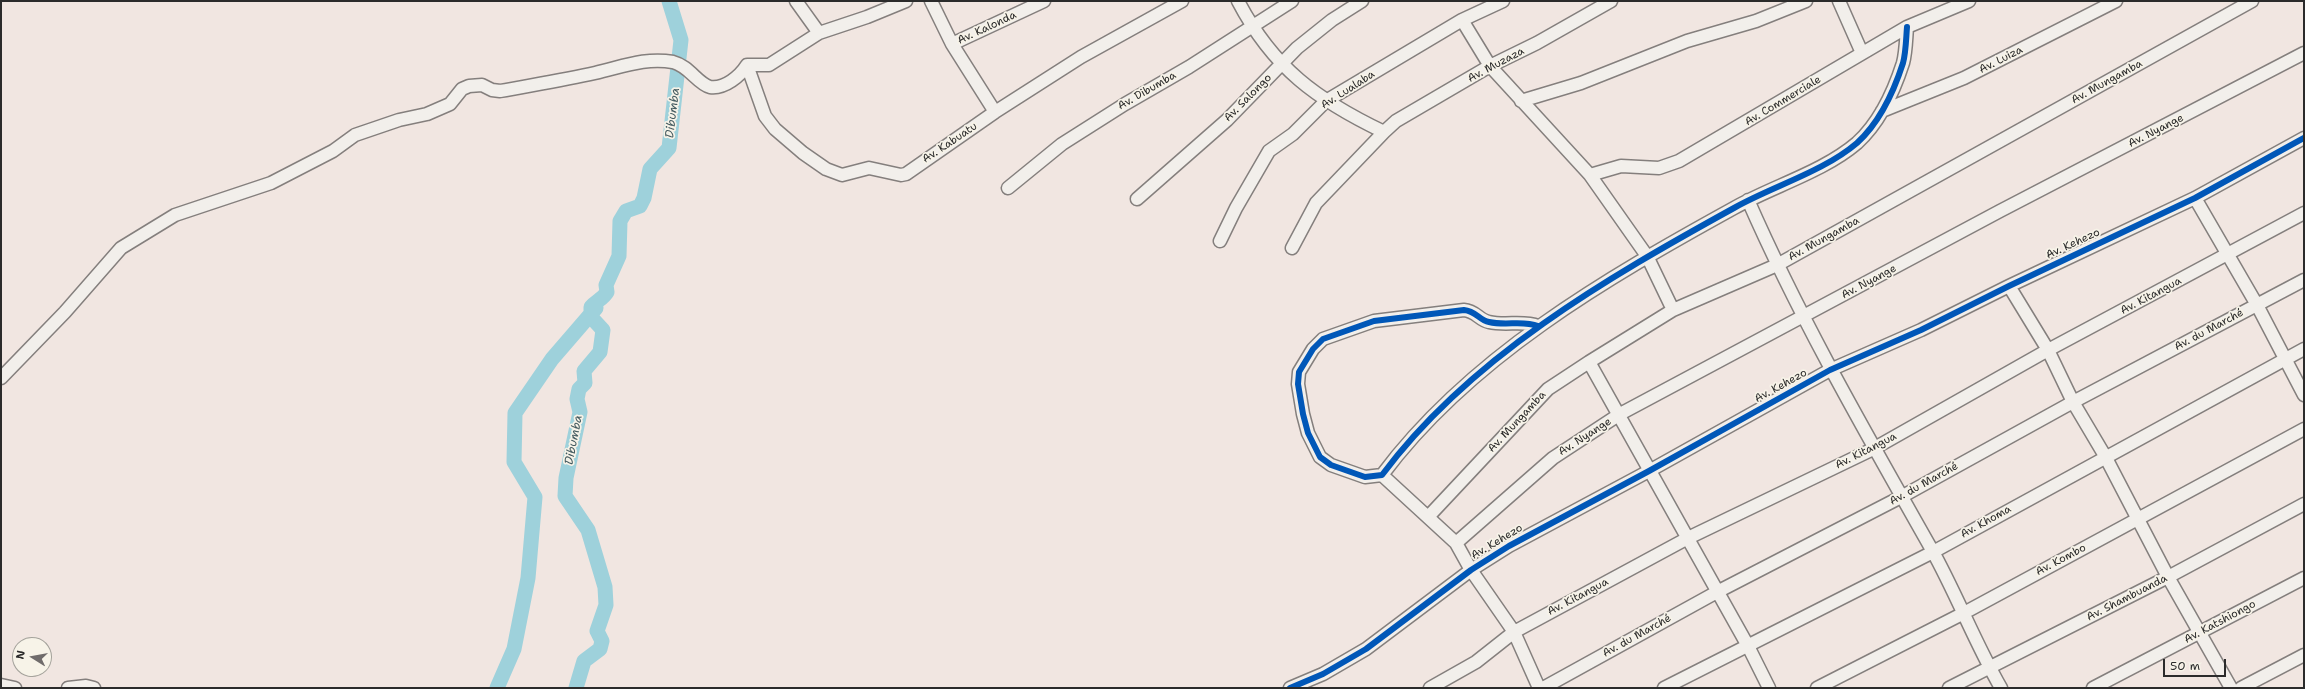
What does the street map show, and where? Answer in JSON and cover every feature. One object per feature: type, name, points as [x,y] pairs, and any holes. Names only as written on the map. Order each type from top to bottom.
[{"type":"street","points":[[796,1],[819,33]]},
{"type":"street","points":[[1,378],[65,312],[121,248],[175,215],[271,183],[333,151],[355,135],[399,120],[426,114],[450,104],[462,89],[469,86],[482,85],[492,90],[500,91],[581,76],[652,60],[678,64],[709,87],[715,87],[728,83],[742,74],[747,65],[769,65],[819,33],[867,18],[906,1]]},
{"type":"street","points":[[931,1],[952,44],[995,112]]},
{"type":"street","name":"Av. Kalonda","points":[[952,44],[1044,1]]},
{"type":"street","name":"Av. Kabuatu","points":[[747,65],[765,116],[775,129],[803,153],[826,169],[842,176],[869,168],[906,174],[995,112],[1081,57],[1182,1]]},
{"type":"street","points":[[1238,1],[1252,26],[1282,65],[1297,80],[1326,101],[1349,115],[1384,132]]},
{"type":"street","name":"Av. Dibumba","points":[[1008,188],[1062,144],[1125,104],[1189,67],[1292,1]]},
{"type":"street","name":"Av. Salongo","points":[[1137,199],[1227,120],[1298,48],[1332,20],[1362,1]]},
{"type":"street","name":"Av. Lualaba","points":[[1220,241],[1269,151],[1293,134],[1326,101],[1462,20],[1503,1]]},
{"type":"street","name":"Av. Muzaza","points":[[1292,248],[1316,203],[1396,121],[1490,66],[1537,43],[1611,1]]},
{"type":"street","points":[[1521,101],[1581,83],[1687,41],[1756,21],[1806,1]]},
{"type":"street","points":[[1839,1],[1862,53]]},
{"type":"street","name":"Av. Commerciale","points":[[1590,175],[1621,166],[1659,168],[1679,161],[1907,27],[1969,1]]},
{"type":"street","name":"Av. Luiza","points":[[1882,111],[1964,78],[2116,1]]},
{"type":"street","name":"Av. Mungamba","points":[[1428,517],[1548,389],[1589,362],[1673,310],[1777,265],[2252,1]]},
{"type":"street","points":[[1462,20],[1490,66],[1590,175],[1647,256],[1673,310]]},
{"type":"street","points":[[1538,326],[1526,322],[1488,322],[1475,312],[1464,310],[1374,321],[1323,339],[1313,349],[1299,372],[1298,384],[1303,414],[1314,448],[1320,457],[1331,465],[1365,477],[1382,475],[1404,446],[1448,401],[1538,326],[1647,256],[1748,200],[1836,159],[1858,142],[1882,111],[1903,62],[1907,27]]},
{"type":"street","name":"Av. Nyange","points":[[1456,543],[1553,458],[1620,414],[2000,211],[2304,53]]},
{"type":"street","name":"Av. Kehezo","points":[[1290,688],[1322,674],[1366,649],[1471,570],[1515,542],[1649,471],[1830,370],[1921,330],[2195,198],[2304,138]]},
{"type":"street","points":[[2195,198],[2229,254],[2304,395]]},
{"type":"street","points":[[1748,200],[1777,265],[1830,370],[1873,449],[1933,552],[1962,614],[1989,668],[2001,688]]},
{"type":"street","name":"Av. Kitangua","points":[[1430,688],[1476,662],[1514,632],[1688,538],[1873,449],[2048,350],[2304,213]]},
{"type":"street","name":"Av. du Marché","points":[[1543,688],[1717,592],[1901,497],[2073,402],[2304,280]]},
{"type":"street","points":[[2010,286],[2048,350],[2073,402],[2105,456],[2168,577],[2231,688]]},
{"type":"street","name":"Av. Khoma","points":[[1664,688],[1933,552],[2105,456],[2304,349]]},
{"type":"street","points":[[1589,362],[1620,414],[1649,471],[1748,646],[1769,688]]},
{"type":"street","name":"Av. Kombo","points":[[1817,688],[1962,614],[2304,429]]},
{"type":"street","points":[[1382,475],[1456,543],[1471,570],[1514,632],[1539,688]]},
{"type":"street","name":"Av. Shambuanda","points":[[1949,688],[2168,577],[2304,504]]},
{"type":"street","name":"Av. Katshiongo","points":[[2093,688],[2304,578]]},
{"type":"street","points":[[2241,688],[2304,655]]},
{"type":"street","points":[[1,685],[15,688]]},
{"type":"street","points":[[68,688],[86,686],[94,688]]},
{"type":"waterway","name":"Dibumba","points":[[576,688],[584,661],[600,649],[602,641],[597,631],[606,605],[605,587],[588,530],[565,496],[566,478],[580,412],[577,399],[579,389],[585,383],[584,371],[600,352],[603,330],[591,317],[591,307],[607,292],[606,285],[619,256],[620,221],[626,211],[640,206],[644,198],[650,169],[669,148],[681,40],[669,1]]},
{"type":"waterway","points":[[497,688],[514,649],[528,578],[535,497],[514,462],[515,413],[552,359],[596,308]]},
{"type":"cycle path","points":[[1538,326],[1526,323],[1489,322],[1472,312],[1464,310],[1374,321],[1323,339],[1313,349],[1299,372],[1298,384],[1308,433],[1320,457],[1331,465],[1365,477],[1382,475],[1417,433],[1456,393],[1499,357],[1543,324],[1590,292],[1686,235],[1749,200],[1813,171],[1844,153],[1865,135],[1885,106],[1903,63],[1907,27]]},
{"type":"cycle path","points":[[1290,688],[1323,674],[1366,649],[1471,570],[1509,546],[1649,471],[1830,370],[1921,330],[2009,286],[2195,198],[2304,138]]}]
